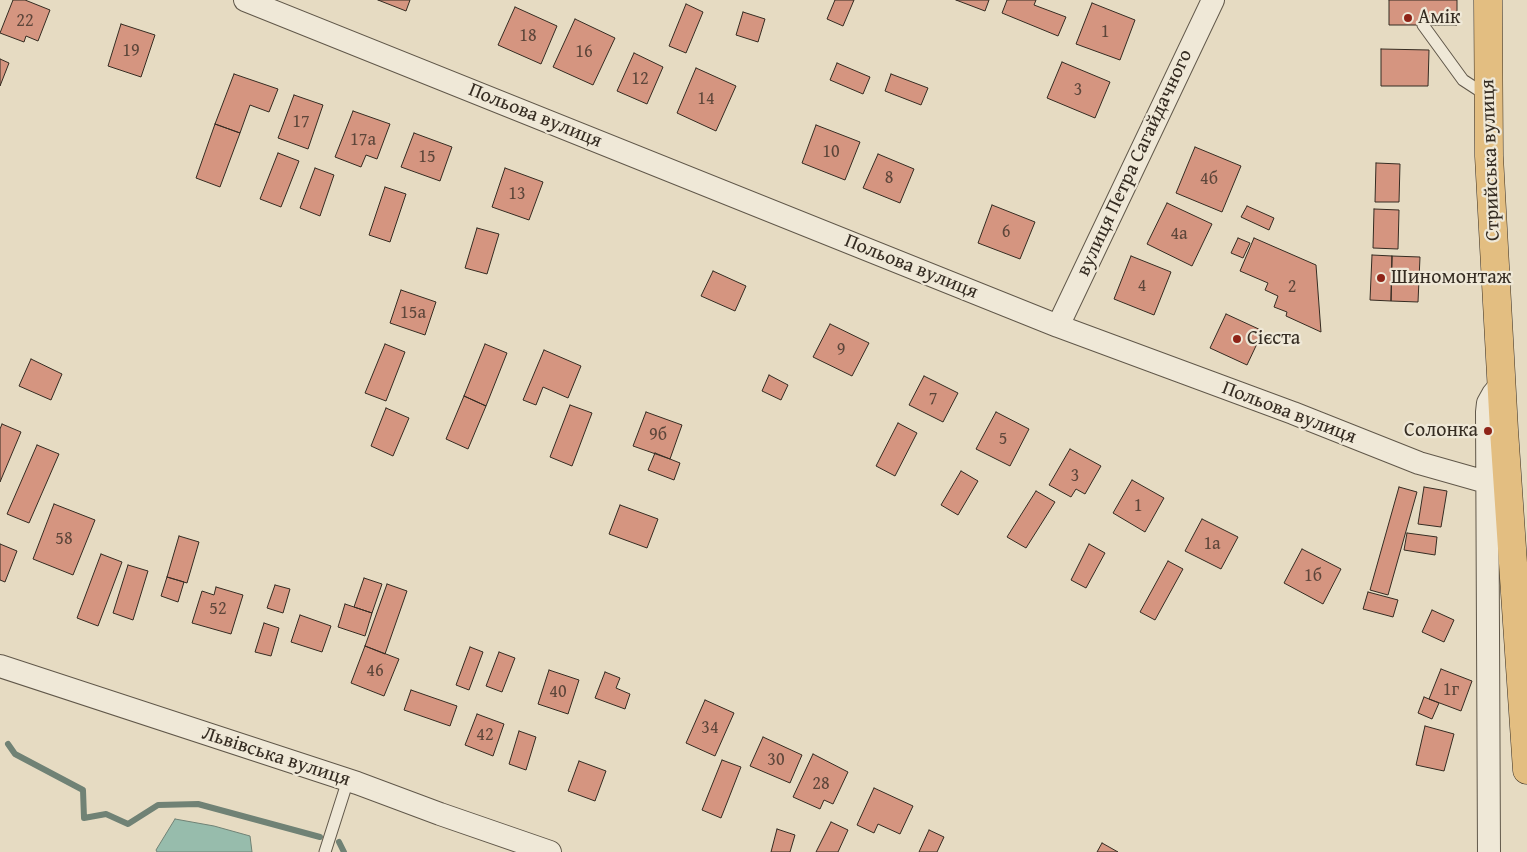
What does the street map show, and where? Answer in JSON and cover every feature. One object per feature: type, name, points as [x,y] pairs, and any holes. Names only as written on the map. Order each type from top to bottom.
[{"type":"highway","name":"Стрийська вулиця","points":[[1488,0],[1489,156],[1527,770]]},
{"type":"street","name":"Польова вулиця","points":[[246,0],[1058,326],[1293,413],[1419,463],[1486,482]]},
{"type":"street","name":"вулиця Петра Сагайдачного","points":[[1058,326],[1207,2]]},
{"type":"street","points":[[1489,852],[1486,412],[1492,394],[1502,383]]},
{"type":"street","name":"Львівська вулиця","points":[[0,666],[348,780],[550,852]]},
{"type":"lane","points":[[1423,25],[1463,80],[1488,96]]},
{"type":"lane","points":[[325,852],[348,780]]},
{"type":"shaded area","points":[[175,819],[214,826],[250,836],[252,852],[157,852],[156,850]]},
{"type":"building","points":[[13,0],[25,0],[50,10],[38,41],[26,36],[24,42],[0,33]]},
{"type":"building","points":[[378,0],[410,0],[406,11]]},
{"type":"building","points":[[835,0],[854,0],[843,26],[827,19]]},
{"type":"building","points":[[956,0],[989,0],[985,11]]},
{"type":"building","points":[[1007,0],[1036,0],[1034,5],[1066,17],[1058,36],[1002,13]]},
{"type":"building","points":[[1389,0],[1457,0],[1457,25],[1389,25]]},
{"type":"building","points":[[1092,3],[1135,20],[1120,60],[1076,44]]},
{"type":"building","points":[[686,4],[703,12],[686,53],[669,46]]},
{"type":"building","points":[[515,7],[557,26],[541,64],[498,45]]},
{"type":"building","points":[[743,12],[765,19],[758,42],[736,35]]},
{"type":"building","points":[[575,19],[615,38],[593,85],[553,67]]},
{"type":"building","points":[[121,24],[155,35],[141,77],[108,66]]},
{"type":"building","points":[[1381,49],[1429,50],[1428,86],[1381,86]]},
{"type":"building","points":[[634,53],[663,67],[647,104],[617,91]]},
{"type":"building","points":[[0,59],[9,63],[0,86]]},
{"type":"building","points":[[1062,62],[1110,82],[1095,118],[1047,98]]},
{"type":"building","points":[[837,63],[870,77],[863,94],[830,80]]},
{"type":"building","points":[[696,68],[736,86],[716,131],[677,113]]},
{"type":"building","points":[[234,74],[278,89],[269,112],[250,105],[240,133],[215,124]]},
{"type":"building","points":[[891,74],[928,88],[921,105],[885,91]]},
{"type":"building","points":[[294,95],[323,105],[308,149],[278,138]]},
{"type":"building","points":[[353,111],[390,124],[377,159],[366,155],[361,167],[335,157]]},
{"type":"building","points":[[215,124],[240,133],[220,187],[196,178]]},
{"type":"building","points":[[816,125],[860,142],[845,180],[802,163]]},
{"type":"building","points":[[414,133],[452,147],[440,181],[401,167]]},
{"type":"building","points":[[1195,147],[1241,166],[1222,212],[1176,193]]},
{"type":"building","points":[[278,153],[299,161],[281,207],[260,199]]},
{"type":"building","points":[[878,154],[914,169],[900,203],[863,188]]},
{"type":"building","points":[[1376,163],[1400,164],[1399,202],[1375,202]]},
{"type":"building","points":[[315,168],[334,175],[320,216],[300,208]]},
{"type":"building","points":[[505,168],[543,182],[529,220],[492,207]]},
{"type":"building","points":[[385,187],[406,194],[390,242],[369,235]]},
{"type":"building","points":[[1167,203],[1212,224],[1192,266],[1147,244]]},
{"type":"building","points":[[992,205],[1035,222],[1020,259],[978,243]]},
{"type":"building","points":[[1247,206],[1274,218],[1269,230],[1241,217]]},
{"type":"building","points":[[1374,209],[1399,210],[1398,249],[1373,248]]},
{"type":"building","points":[[477,228],[499,234],[487,274],[465,268]]},
{"type":"building","points":[[1238,238],[1250,243],[1243,258],[1231,253]]},
{"type":"building","points":[[1254,238],[1316,265],[1321,332],[1286,316],[1287,312],[1274,307],[1278,296],[1265,290],[1268,283],[1240,271]]},
{"type":"building","name":"Шиномонтаж","points":[[1372,255],[1392,256],[1391,301],[1370,300]]},
{"type":"building","points":[[1131,256],[1171,272],[1154,315],[1114,299]]},
{"type":"building","points":[[1392,256],[1420,257],[1418,302],[1391,301]]},
{"type":"building","points":[[713,271],[746,286],[735,311],[701,296]]},
{"type":"building","points":[[401,290],[436,302],[425,335],[390,323]]},
{"type":"building","name":"Сієста","points":[[1226,314],[1263,331],[1247,365],[1210,348]]},
{"type":"building","points":[[830,324],[869,343],[852,376],[813,357]]},
{"type":"building","points":[[385,344],[405,352],[386,401],[365,393]]},
{"type":"building","points":[[485,344],[507,353],[486,406],[464,396]]},
{"type":"building","points":[[544,350],[581,366],[568,398],[543,387],[536,405],[523,400]]},
{"type":"building","points":[[31,359],[62,374],[51,400],[19,386]]},
{"type":"building","points":[[769,375],[788,385],[781,400],[762,391]]},
{"type":"building","points":[[924,376],[958,393],[943,422],[909,405]]},
{"type":"building","points":[[464,396],[486,406],[468,449],[446,439]]},
{"type":"building","points":[[570,405],[592,413],[572,466],[550,457]]},
{"type":"building","points":[[386,408],[409,418],[393,456],[371,446]]},
{"type":"building","points":[[646,412],[682,425],[670,459],[633,446]]},
{"type":"building","points":[[996,412],[1029,429],[1010,466],[976,449]]},
{"type":"building","points":[[898,423],[917,433],[895,476],[876,466]]},
{"type":"building","points":[[2,424],[21,432],[0,482],[0,429]]},
{"type":"building","points":[[37,445],[59,454],[29,523],[7,514]]},
{"type":"building","points":[[1070,449],[1101,466],[1085,494],[1076,489],[1071,497],[1049,485]]},
{"type":"building","points":[[655,453],[680,463],[674,480],[648,470]]},
{"type":"building","points":[[961,471],[978,481],[958,515],[941,505]]},
{"type":"building","points":[[1132,480],[1164,498],[1145,532],[1113,513]]},
{"type":"building","points":[[1399,487],[1417,492],[1388,595],[1370,590]]},
{"type":"building","points":[[1424,487],[1447,491],[1441,527],[1418,524]]},
{"type":"building","points":[[1036,491],[1055,502],[1026,548],[1007,537]]},
{"type":"building","points":[[54,504],[95,520],[73,575],[33,559]]},
{"type":"building","points":[[620,505],[658,519],[647,548],[609,534]]},
{"type":"building","points":[[1202,519],[1238,537],[1221,569],[1185,551]]},
{"type":"building","points":[[1407,533],[1437,537],[1435,555],[1404,550]]},
{"type":"building","points":[[179,536],[199,542],[187,583],[167,577]]},
{"type":"building","points":[[0,544],[17,551],[5,582],[0,580]]},
{"type":"building","points":[[1089,544],[1105,553],[1086,588],[1071,580]]},
{"type":"building","points":[[1302,549],[1341,569],[1323,604],[1284,583]]},
{"type":"building","points":[[101,554],[122,562],[98,626],[77,618]]},
{"type":"building","points":[[1168,561],[1183,569],[1155,620],[1140,612]]},
{"type":"building","points":[[128,565],[148,571],[133,620],[113,613]]},
{"type":"building","points":[[167,577],[184,582],[178,602],[161,596]]},
{"type":"building","points":[[364,578],[382,584],[372,613],[354,607]]},
{"type":"building","points":[[387,584],[407,591],[385,654],[365,646]]},
{"type":"building","points":[[275,585],[290,589],[283,613],[267,608]]},
{"type":"building","points":[[216,587],[243,595],[231,634],[192,623],[202,591],[214,595]]},
{"type":"building","points":[[1368,592],[1398,600],[1393,617],[1363,609]]},
{"type":"building","points":[[345,604],[372,613],[365,636],[338,627]]},
{"type":"building","points":[[1432,610],[1454,620],[1444,642],[1422,632]]},
{"type":"building","points":[[300,615],[331,626],[322,652],[291,642]]},
{"type":"building","points":[[264,623],[279,628],[271,656],[255,652]]},
{"type":"building","points":[[365,646],[399,659],[384,696],[351,683]]},
{"type":"building","points":[[470,647],[483,652],[469,690],[456,685]]},
{"type":"building","points":[[499,652],[515,658],[502,692],[486,686]]},
{"type":"building","points":[[1441,669],[1472,681],[1461,711],[1429,699]]},
{"type":"building","points":[[549,670],[579,680],[568,714],[538,704]]},
{"type":"building","points":[[605,672],[620,678],[616,688],[630,694],[625,709],[595,698]]},
{"type":"building","points":[[411,690],[457,706],[450,726],[404,710]]},
{"type":"building","points":[[1424,697],[1439,703],[1432,719],[1418,713]]},
{"type":"building","points":[[705,700],[734,713],[715,756],[686,743]]},
{"type":"building","points":[[477,714],[504,724],[493,756],[465,745]]},
{"type":"building","points":[[1425,726],[1454,734],[1444,771],[1416,765]]},
{"type":"building","points":[[519,731],[536,737],[526,770],[509,764]]},
{"type":"building","points":[[763,737],[802,755],[790,783],[750,766]]},
{"type":"building","points":[[813,754],[848,772],[833,804],[824,800],[820,809],[793,797]]},
{"type":"building","points":[[722,760],[741,767],[721,818],[702,810]]},
{"type":"building","points":[[579,761],[606,771],[595,801],[568,791]]},
{"type":"building","points":[[874,788],[913,806],[900,834],[878,824],[874,833],[857,825]]},
{"type":"building","points":[[831,822],[848,830],[838,852],[816,852]]},
{"type":"building","points":[[777,829],[795,835],[790,852],[771,852]]},
{"type":"building","points":[[929,830],[944,837],[937,852],[919,852]]},
{"type":"building","points":[[1102,843],[1118,852],[1097,852]]},
{"type":"waterway","points":[[8,744],[15,754],[83,790],[84,818],[106,814],[128,824],[158,805],[198,804],[320,837]]},
{"type":"waterway","points":[[339,842],[344,852]]},
{"type":"place","name":"Амік","points":[[1408,18]]},
{"type":"place","name":"Шиномонтаж","points":[[1381,278]]},
{"type":"place","name":"Сієста","points":[[1237,339]]},
{"type":"place","name":"Солонка","points":[[1488,431]]}]
